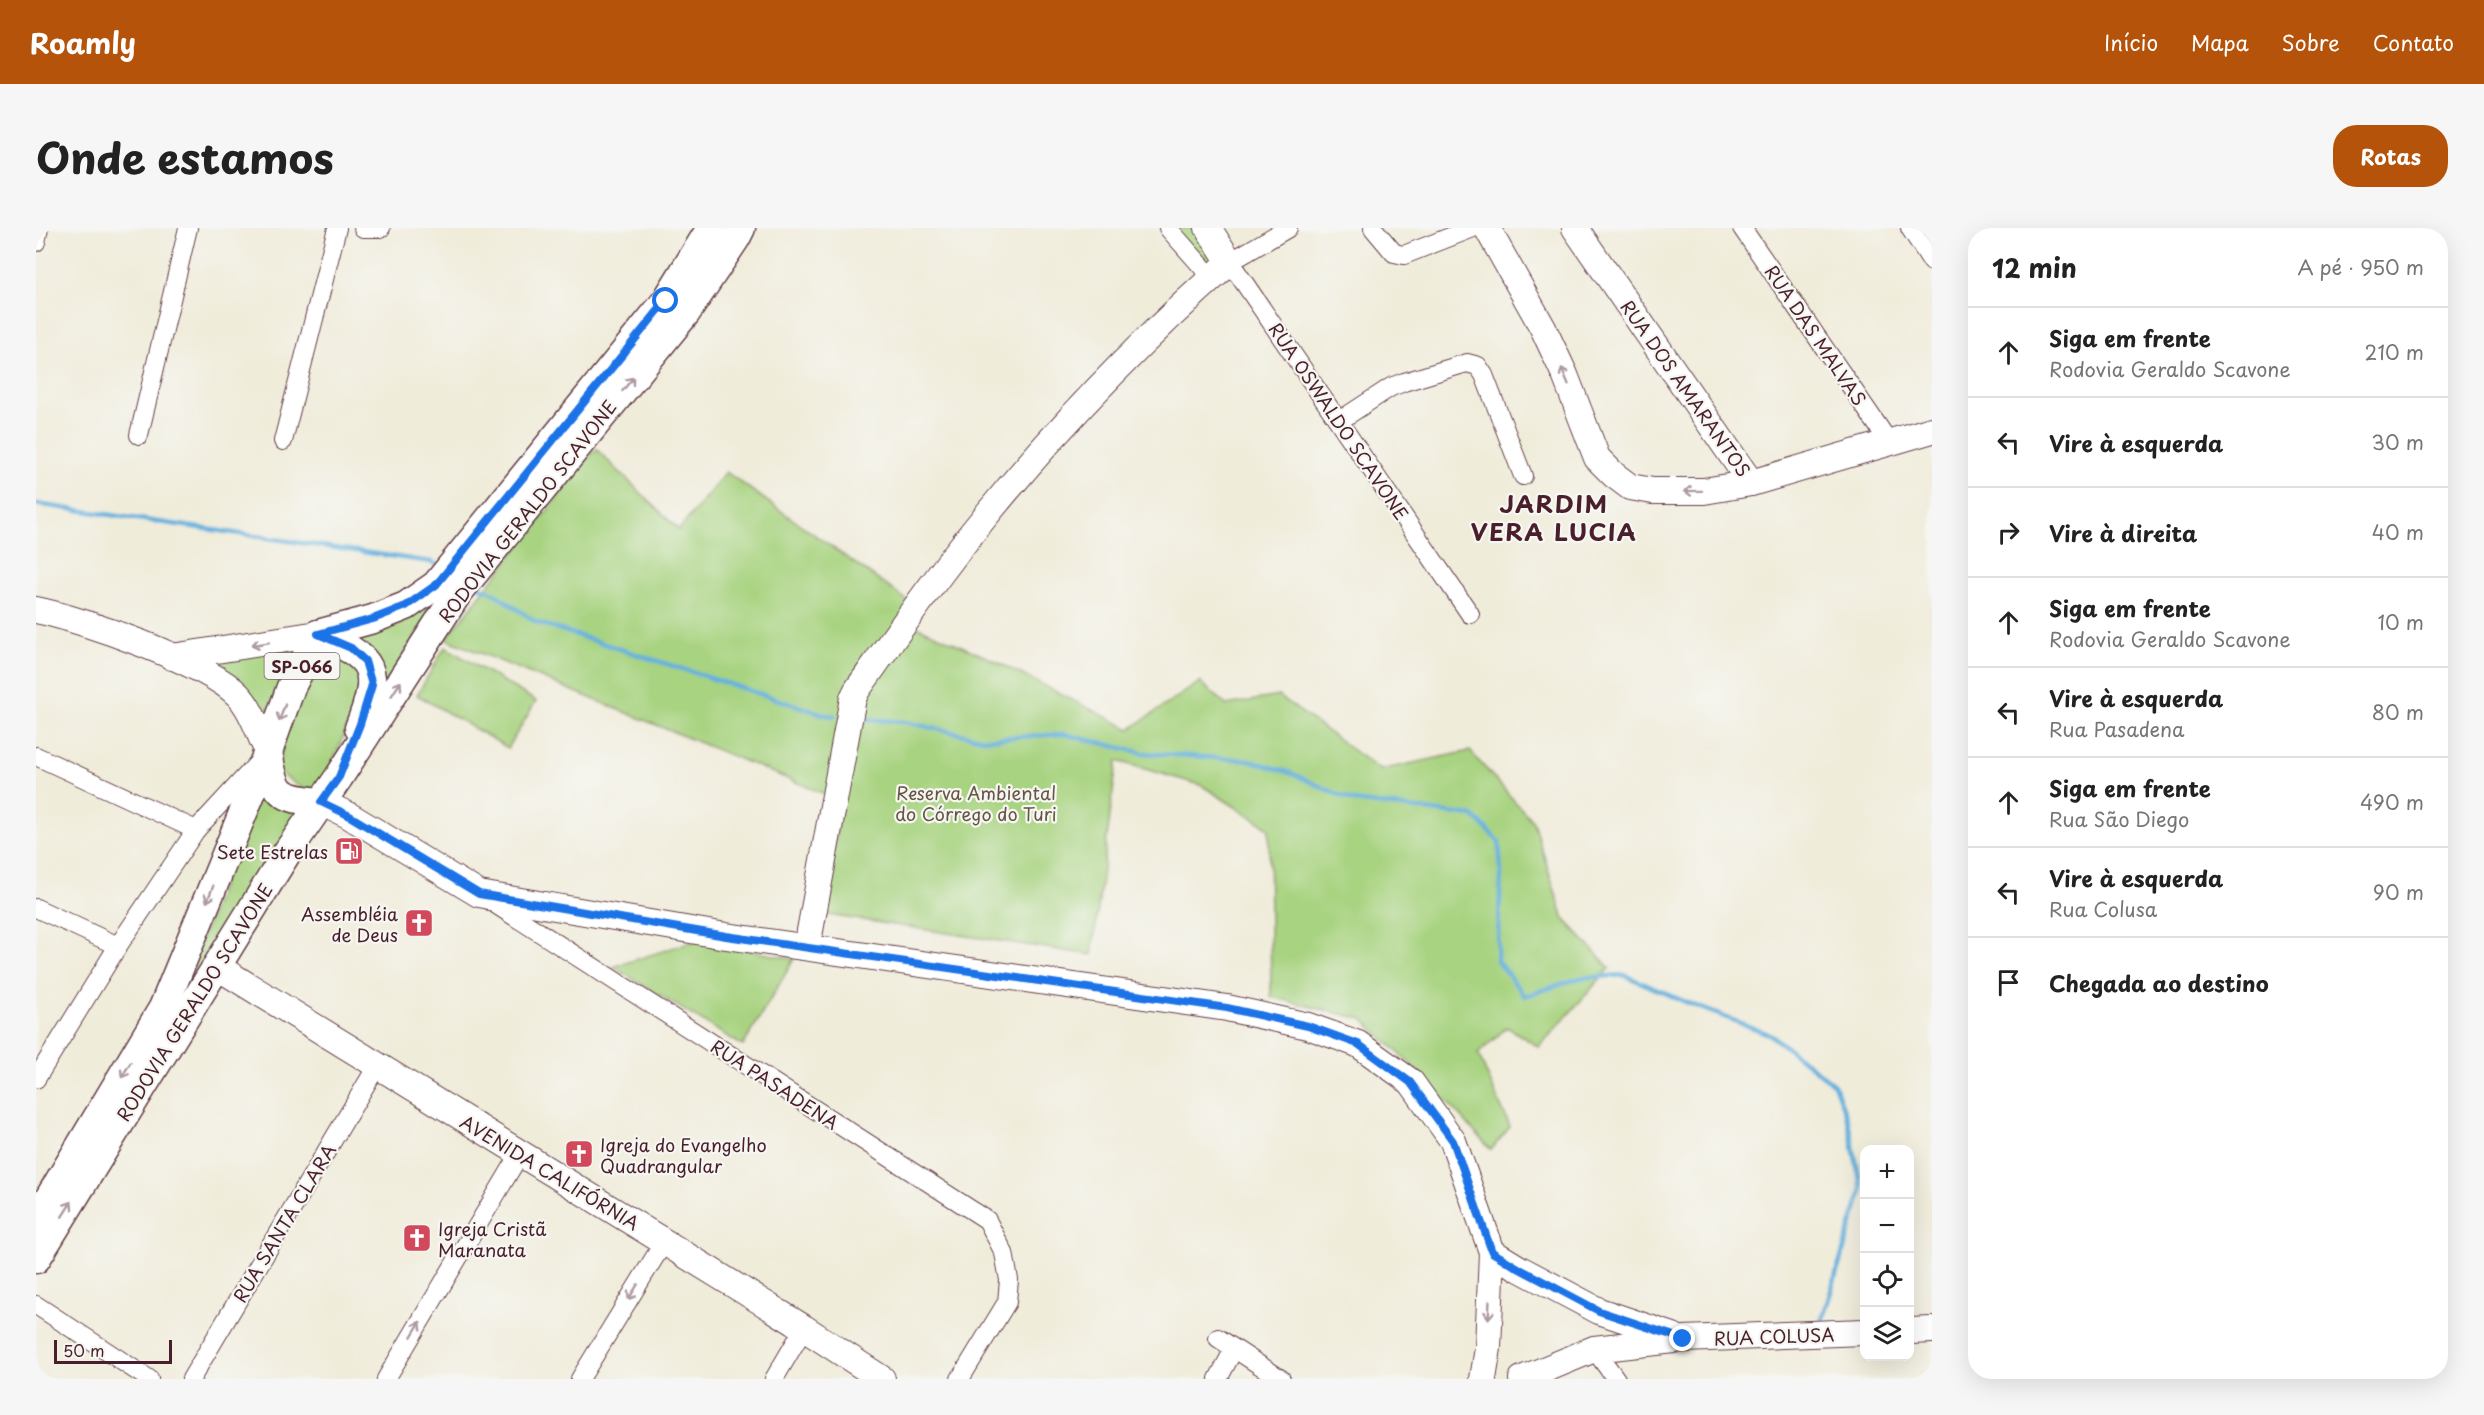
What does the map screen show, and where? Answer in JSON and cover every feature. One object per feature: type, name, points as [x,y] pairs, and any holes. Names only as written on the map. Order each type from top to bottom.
[{"type":"main road","name":"RODOVIA GERALDO SCAVONE","points":[[36,1220],[163,1008],[268,752],[291,687],[318,634],[373,619],[406,606],[436,585],[666,301],[695,240],[711,228]]},
{"type":"main road","name":"RODOVIA GERALDO SCAVONE","points":[[36,1259],[216,966],[457,594],[686,313],[741,228]]},
{"type":"main road","points":[[318,634],[351,648],[365,661],[372,685],[360,724],[339,777]]},
{"type":"main road","points":[[268,752],[272,779],[279,791],[290,798],[321,802]]},
{"type":"street","points":[[36,242],[39,228]]},
{"type":"street","points":[[139,435],[188,228]]},
{"type":"street","points":[[283,441],[337,228]]},
{"type":"street","points":[[363,228],[381,228]]},
{"type":"street","points":[[1168,228],[1221,270]]},
{"type":"street","name":"RUA OSWALDO SCAVONE","points":[[1208,228],[1221,270],[1339,421],[1470,614]]},
{"type":"street","points":[[807,947],[853,698],[857,690],[959,549],[1047,444],[1146,339],[1221,270],[1288,228]]},
{"type":"street","points":[[1373,228],[1394,253],[1404,255],[1473,228]]},
{"type":"street","points":[[1487,228],[1547,337],[1565,375],[1597,458],[1614,475],[1630,487],[1653,491],[1704,491],[1750,483]]},
{"type":"street","name":"RUA DOS AMARANTOS","points":[[1575,228],[1750,483],[1932,430]]},
{"type":"street","name":"RUA DAS MALVAS","points":[[1742,228],[1889,442]]},
{"type":"street","points":[[1910,228],[1932,262]]},
{"type":"street","points":[[1339,421],[1391,387],[1467,363],[1478,366],[1484,375],[1523,476]]},
{"type":"street","points":[[36,610],[71,618],[172,657],[222,681],[240,696],[268,752],[196,830],[42,1057],[36,1079]]},
{"type":"street","points":[[172,657],[318,634]]},
{"type":"street","points":[[36,756],[196,830]]},
{"type":"street","name":"RUA PASADENA","points":[[321,802],[348,815],[479,894],[987,1220],[1004,1253],[1009,1280],[1007,1302],[960,1379]]},
{"type":"street","points":[[479,894],[807,947],[1227,1008],[1308,1026],[1358,1044],[1410,1082],[1453,1141],[1492,1252],[1488,1348],[1483,1379]]},
{"type":"street","points":[[532,928],[535,913],[544,905]]},
{"type":"street","points":[[36,908],[118,946]]},
{"type":"street","name":"AVENIDA CALIFÓRNIA","points":[[216,966],[804,1328],[882,1379]]},
{"type":"street","name":"RUA SANTA CLARA","points":[[191,1379],[377,1066]]},
{"type":"street","points":[[386,1379],[520,1154]]},
{"type":"street","points":[[580,1379],[664,1242]]},
{"type":"street","name":"RUA COLUSA","points":[[1492,1252],[1599,1311],[1683,1339]]},
{"type":"street","points":[[36,1305],[148,1379]]},
{"type":"street","points":[[1599,1311],[1601,1335],[1594,1349],[1617,1379]]},
{"type":"street","points":[[774,1379],[804,1328]]},
{"type":"street","points":[[1914,1331],[1932,1330]]},
{"type":"street","name":"RUA COLUSA","points":[[1522,1379],[1594,1349],[1683,1339],[1860,1332]]},
{"type":"street","points":[[1218,1338],[1281,1379]]},
{"type":"street","points":[[1488,1348],[1499,1366],[1522,1379]]},
{"type":"street","points":[[1218,1379],[1234,1349]]},
{"type":"green space","points":[[1168,228],[1208,228],[1230,262],[1212,278]]},
{"type":"green space","name":"Reserva Ambiental do Córrego do Turi","points":[[596,449],[679,530],[726,472],[908,601],[914,625],[991,659],[1130,729],[1200,682],[1226,705],[1279,696],[1380,770],[1470,751],[1533,822],[1564,919],[1610,968],[1539,1047],[1507,1027],[1478,1054],[1510,1127],[1491,1150],[1425,1078],[1363,1019],[1271,997],[1269,828],[1201,785],[1117,761],[1092,955],[822,914],[842,801],[446,639]]},
{"type":"green space","points":[[446,587],[383,689],[353,635]]},
{"type":"green space","points":[[304,645],[261,721],[211,665],[226,654]]},
{"type":"green space","points":[[445,647],[536,701],[508,748],[417,695]]},
{"type":"green space","points":[[334,659],[349,663],[362,680],[346,730],[324,782],[304,790],[277,771],[287,729],[313,668],[326,660]]},
{"type":"green space","points":[[260,780],[290,811],[300,815],[188,990],[185,985]]},
{"type":"green space","points":[[697,940],[794,959],[743,1046],[613,967]]},
{"type":"waterway","points":[[36,504],[431,562],[439,566]]},
{"type":"waterway","points":[[477,585],[494,593],[536,622],[835,716]]},
{"type":"waterway","points":[[864,719],[905,722],[984,739],[1064,734],[1143,753],[1249,760],[1291,773],[1353,801],[1473,816],[1499,841],[1501,873],[1497,961],[1525,996],[1580,978],[1624,975],[1688,1003],[1769,1034],[1834,1084],[1848,1121],[1862,1191],[1822,1320]]},
{"type":"place","name":"Sete Estrelas","points":[[349,851]]},
{"type":"place","name":"Assembléia de Deus","points":[[419,923]]},
{"type":"place","name":"Igreja do Evangelho Quadrangular","points":[[579,1154]]},
{"type":"place","name":"Igreja Cristã Maranata","points":[[417,1238]]},
{"type":"district","name":"JARDIM VERA LUCIA","points":[[1554,517]]},
{"type":"route","points":[[666,301],[436,585],[406,606],[373,619],[318,634],[351,648],[365,661],[372,685],[360,724],[339,777],[321,802],[348,815],[479,894],[726,936],[1227,1008],[1308,1026],[1358,1044],[1410,1082],[1453,1141],[1492,1252],[1599,1311],[1683,1339]]}]
